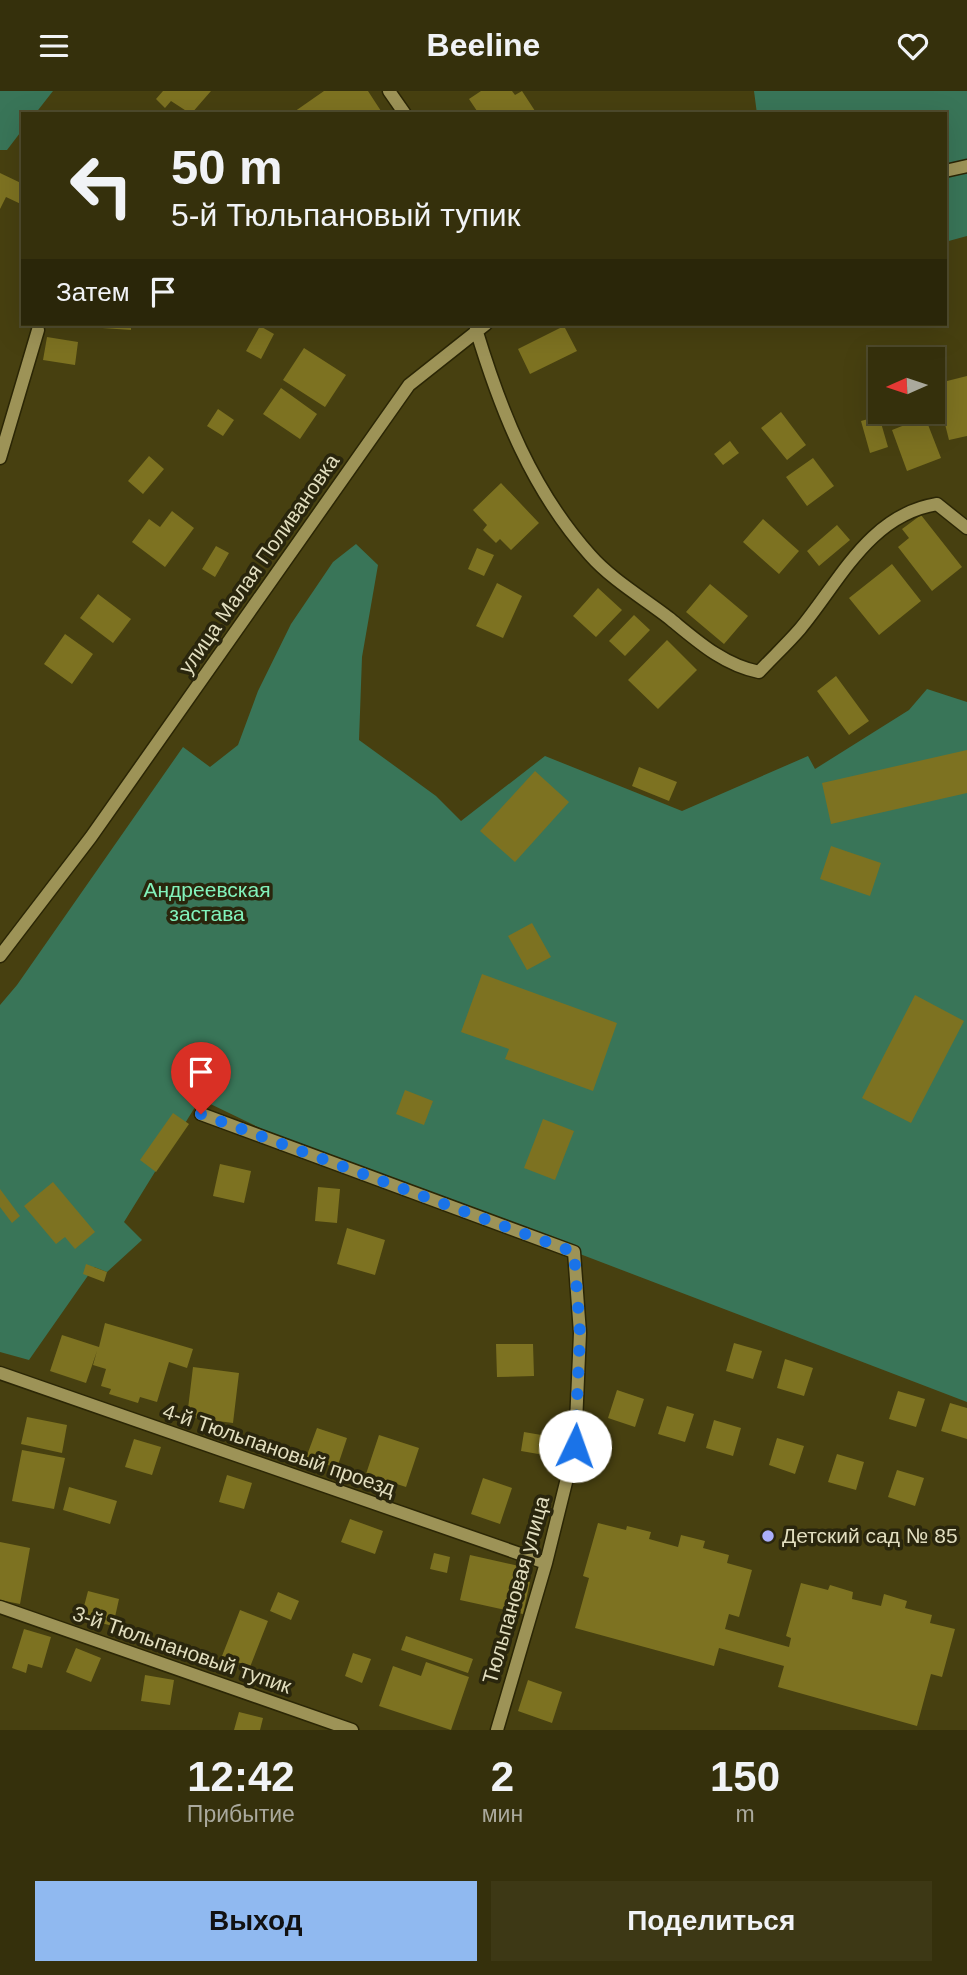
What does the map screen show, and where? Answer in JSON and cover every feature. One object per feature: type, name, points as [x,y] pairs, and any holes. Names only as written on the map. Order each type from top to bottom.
[{"type":"street","points":[[389,91],[404,112]]},
{"type":"street","points":[[947,171],[967,166]]},
{"type":"street","name":"улица Малая Поливановка","points":[[0,956],[92,837],[409,385],[481,327],[511,432],[546,500],[591,557],[715,655],[745,670],[758,672],[800,629],[868,540],[893,521],[918,507],[937,504],[967,528]]},
{"type":"street","points":[[0,458],[38,330]]},
{"type":"street","name":"Тюльпановая улица","points":[[201,1114],[574,1252],[580,1333],[575,1446],[546,1563],[497,1730]]},
{"type":"street","name":"4-й Тюльпановый проезд","points":[[0,1373],[546,1563]]},
{"type":"street","name":"3-й Тюльпановый тупик","points":[[0,1607],[352,1730]]},
{"type":"green space","points":[[0,91],[53,91],[37,112],[21,112],[21,132],[7,150],[0,150]]},
{"type":"green space","points":[[754,91],[967,91],[967,236],[947,241],[947,112],[757,112]]},
{"type":"green space","name":"Андреевская застава","points":[[356,544],[378,565],[362,657],[359,740],[436,796],[461,821],[545,756],[682,811],[808,756],[815,769],[909,710],[927,689],[967,702],[967,1402],[295,1145],[200,1099],[124,1222],[142,1240],[107,1272],[94,1267],[29,1360],[0,1352],[0,1005],[17,985],[183,747],[210,767],[238,745],[258,691],[291,624],[333,562]]},
{"type":"building","points":[[163,91],[211,91],[193,112],[188,112],[171,101],[165,108],[156,99]]},
{"type":"building","points":[[324,91],[368,91],[381,111],[380,112],[294,112]]},
{"type":"building","points":[[481,91],[512,91],[515,95],[522,91],[536,112],[478,112],[469,99]]},
{"type":"building","points":[[0,173],[21,183],[21,204],[6,197],[0,209]]},
{"type":"building","points":[[131,326],[131,330],[88,327]]},
{"type":"building","points":[[260,326],[274,334],[261,359],[246,351]]},
{"type":"building","points":[[564,326],[577,351],[530,374],[518,349]]},
{"type":"building","points":[[47,337],[78,342],[75,365],[43,360]]},
{"type":"building","points":[[304,348],[346,375],[325,407],[283,380]]},
{"type":"building","points":[[967,376],[967,436],[949,440],[945,424],[945,382]]},
{"type":"building","points":[[281,388],[317,414],[300,439],[263,414]]},
{"type":"building","points":[[218,409],[234,420],[223,436],[207,426]]},
{"type":"building","points":[[781,412],[806,445],[787,460],[761,428]]},
{"type":"building","points":[[868,419],[868,424],[881,424],[888,447],[870,453],[861,421]]},
{"type":"building","points":[[907,424],[928,424],[941,458],[907,471],[892,430]]},
{"type":"building","points":[[730,441],[739,453],[723,465],[714,454]]},
{"type":"building","points":[[149,456],[164,469],[143,494],[128,481]]},
{"type":"building","points":[[813,458],[834,486],[807,506],[786,477]]},
{"type":"building","points":[[501,483],[539,523],[511,550],[500,539],[496,543],[483,530],[487,525],[473,510]]},
{"type":"building","points":[[172,511],[194,528],[165,567],[132,542],[149,519],[160,527]]},
{"type":"building","points":[[921,515],[962,567],[932,591],[898,547],[909,538],[902,529]]},
{"type":"building","points":[[763,519],[799,551],[779,574],[743,542]]},
{"type":"building","points":[[837,525],[850,540],[819,566],[807,551]]},
{"type":"building","points":[[216,546],[229,553],[215,577],[202,569]]},
{"type":"building","points":[[477,548],[494,555],[484,576],[468,569]]},
{"type":"building","points":[[892,564],[921,601],[879,635],[849,598]]},
{"type":"building","points":[[497,583],[522,596],[503,638],[476,626]]},
{"type":"building","points":[[710,584],[748,616],[724,644],[686,612]]},
{"type":"building","points":[[598,588],[622,610],[596,637],[573,616]]},
{"type":"building","points":[[98,594],[131,619],[113,643],[80,618]]},
{"type":"building","points":[[634,615],[650,630],[625,656],[609,641]]},
{"type":"building","points":[[65,634],[93,654],[72,684],[44,664]]},
{"type":"building","points":[[667,640],[697,670],[658,709],[628,680]]},
{"type":"building","points":[[836,676],[869,721],[849,735],[817,691]]},
{"type":"building","points":[[967,750],[967,793],[831,824],[822,783]]},
{"type":"building","points":[[639,767],[677,782],[669,801],[632,786]]},
{"type":"building","points":[[535,771],[569,802],[515,862],[480,831]]},
{"type":"building","points":[[831,846],[881,863],[870,896],[820,879]]},
{"type":"building","points":[[532,923],[551,957],[527,970],[508,936]]},
{"type":"building","points":[[482,974],[617,1023],[593,1091],[505,1059],[509,1049],[461,1032]]},
{"type":"building","points":[[915,995],[964,1021],[911,1123],[862,1098]]},
{"type":"building","points":[[405,1090],[433,1101],[424,1125],[396,1114]]},
{"type":"building","points":[[173,1113],[189,1124],[156,1172],[140,1160]]},
{"type":"building","points":[[543,1119],[574,1131],[555,1180],[524,1168]]},
{"type":"building","points":[[220,1164],[251,1171],[244,1203],[213,1196]]},
{"type":"building","points":[[53,1182],[95,1232],[75,1249],[65,1237],[56,1244],[24,1206]]},
{"type":"building","points":[[318,1187],[340,1189],[337,1223],[315,1221]]},
{"type":"building","points":[[0,1189],[20,1216],[12,1223],[0,1207]]},
{"type":"building","points":[[347,1228],[385,1240],[375,1275],[337,1264]]},
{"type":"building","points":[[86,1264],[107,1272],[104,1282],[83,1274]]},
{"type":"building","points":[[105,1323],[193,1349],[187,1368],[169,1362],[157,1402],[140,1397],[138,1403],[109,1394],[111,1389],[101,1386],[106,1369],[93,1365],[97,1351],[86,1383],[50,1371],[62,1335],[99,1347]]},
{"type":"building","points":[[734,1343],[762,1351],[753,1379],[726,1371]]},
{"type":"building","points":[[496,1344],[533,1344],[534,1376],[497,1377]]},
{"type":"building","points":[[785,1359],[813,1368],[804,1396],[777,1388]]},
{"type":"building","points":[[193,1367],[239,1373],[233,1423],[187,1417]]},
{"type":"building","points":[[617,1390],[644,1399],[635,1427],[608,1418]]},
{"type":"building","points":[[898,1391],[925,1399],[916,1427],[889,1419]]},
{"type":"building","points":[[950,1403],[967,1408],[967,1439],[941,1431]]},
{"type":"building","points":[[667,1406],[694,1414],[685,1442],[658,1434]]},
{"type":"building","points":[[27,1417],[67,1425],[62,1453],[21,1444]]},
{"type":"building","points":[[714,1420],[741,1428],[733,1456],[706,1448]]},
{"type":"building","points":[[317,1428],[347,1438],[337,1468],[306,1458]]},
{"type":"building","points":[[524,1432],[553,1437],[550,1456],[521,1451]]},
{"type":"building","points":[[379,1435],[419,1448],[406,1487],[366,1474]]},
{"type":"building","points":[[777,1438],[804,1446],[795,1474],[769,1465]]},
{"type":"building","points":[[134,1439],[161,1447],[152,1475],[125,1467]]},
{"type":"building","points":[[22,1450],[65,1458],[54,1509],[12,1501]]},
{"type":"building","points":[[837,1454],[864,1462],[856,1490],[828,1482]]},
{"type":"building","points":[[897,1470],[924,1478],[915,1506],[888,1497]]},
{"type":"building","points":[[227,1475],[252,1483],[244,1509],[219,1502]]},
{"type":"building","points":[[483,1478],[512,1488],[500,1524],[471,1514]]},
{"type":"building","points":[[69,1487],[117,1501],[110,1524],[63,1510]]},
{"type":"building","points":[[350,1519],[383,1531],[375,1554],[341,1542]]},
{"type":"building","points":[[598,1523],[626,1530],[627,1526],[651,1532],[649,1539],[678,1547],[681,1535],[705,1541],[703,1548],[729,1555],[727,1563],[752,1570],[739,1617],[729,1614],[725,1629],[789,1647],[791,1638],[786,1636],[801,1583],[828,1590],[830,1585],[853,1592],[852,1599],[881,1606],[884,1594],[907,1601],[905,1608],[932,1615],[930,1623],[955,1629],[942,1677],[931,1674],[917,1726],[778,1687],[784,1666],[719,1648],[714,1666],[575,1628],[589,1578],[583,1576]]},
{"type":"building","points":[[0,1542],[30,1548],[20,1604],[0,1600]]},
{"type":"building","points":[[434,1553],[450,1557],[447,1573],[430,1569]]},
{"type":"building","points":[[470,1555],[519,1566],[516,1579],[530,1582],[523,1614],[460,1600]]},
{"type":"building","points":[[88,1591],[119,1599],[113,1626],[81,1618]]},
{"type":"building","points":[[278,1592],[299,1601],[291,1620],[270,1611]]},
{"type":"building","points":[[240,1610],[268,1621],[250,1667],[222,1656]]},
{"type":"building","points":[[24,1629],[51,1637],[42,1668],[28,1664],[26,1673],[12,1668]]},
{"type":"building","points":[[406,1636],[473,1659],[468,1673],[401,1650]]},
{"type":"building","points":[[76,1648],[101,1658],[91,1682],[66,1672]]},
{"type":"building","points":[[353,1653],[371,1659],[362,1683],[345,1676]]},
{"type":"building","points":[[426,1662],[469,1677],[451,1730],[379,1706],[393,1666],[421,1676]]},
{"type":"building","points":[[145,1675],[174,1680],[170,1705],[141,1701]]},
{"type":"building","points":[[528,1680],[562,1692],[552,1723],[518,1711]]},
{"type":"building","points":[[239,1712],[263,1718],[260,1730],[234,1730]]},
{"type":"place","name":"Детский сад № 85","points":[[768,1536]]},
{"type":"route","points":[[201,1114],[574,1252],[580,1333],[575,1446]]}]
